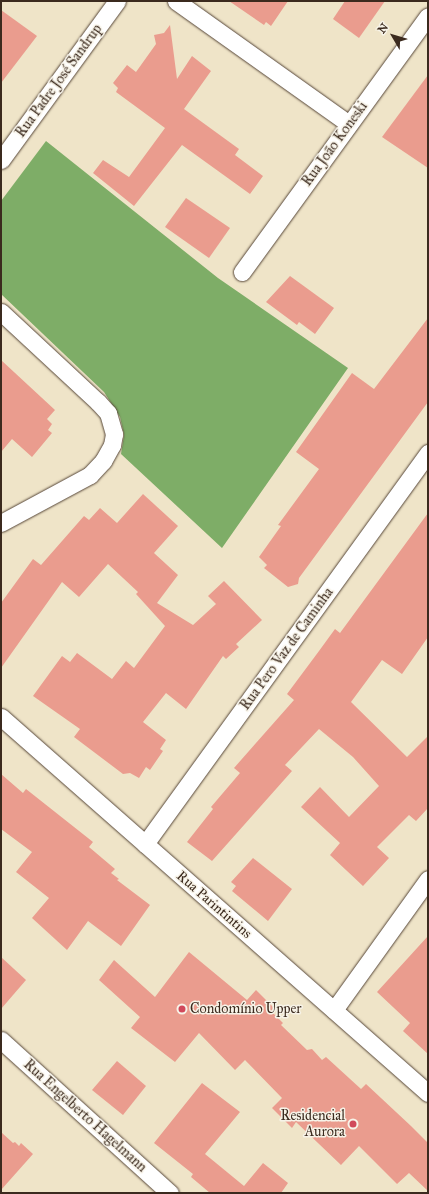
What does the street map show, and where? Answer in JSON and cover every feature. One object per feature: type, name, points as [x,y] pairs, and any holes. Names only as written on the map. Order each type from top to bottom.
[{"type":"street","name":"Rua Padre José Sandrup","points":[[1,160],[117,1]]},
{"type":"street","points":[[176,1],[350,124]]},
{"type":"street","name":"Rua João Koneski","points":[[242,272],[428,16]]},
{"type":"street","points":[[1,312],[108,412],[114,434],[112,445],[103,461],[90,475],[1,523]]},
{"type":"street","name":"Rua Pero Vaz de Caminha","points":[[145,844],[428,453]]},
{"type":"street","name":"Rua Parintintins","points":[[1,717],[428,1093]]},
{"type":"street","points":[[334,1010],[428,879]]},
{"type":"street","name":"Rua Engelberto Hagelmann","points":[[1,1040],[170,1193]]},
{"type":"green space","points":[[46,141],[218,278],[348,368],[222,548],[121,454],[124,435],[120,417],[104,392],[1,294],[1,201]]},
{"type":"building","points":[[229,1],[288,1],[271,26],[266,22],[264,25]]},
{"type":"building","points":[[345,1],[385,1],[359,38],[333,19]]},
{"type":"building","points":[[1,10],[37,36],[1,83]]},
{"type":"building","points":[[170,25],[177,79],[192,56],[211,71],[184,109],[239,149],[235,155],[263,176],[250,194],[182,145],[134,206],[93,173],[103,160],[129,177],[165,128],[116,92],[118,88],[113,83],[127,65],[136,72],[156,44],[154,35],[164,33]]},
{"type":"building","points":[[428,75],[428,168],[382,137]]},
{"type":"building","points":[[186,198],[230,228],[209,258],[165,227]]},
{"type":"building","points":[[290,276],[334,308],[315,334],[299,322],[297,325],[266,302]]},
{"type":"building","points":[[428,318],[428,402],[299,578],[298,584],[288,587],[264,568],[267,565],[259,557],[281,526],[278,525],[319,469],[296,452],[352,373],[374,389]]},
{"type":"building","points":[[1,360],[55,410],[47,419],[52,424],[48,430],[52,433],[32,457],[12,439],[1,452]]},
{"type":"building","points":[[143,494],[178,526],[154,553],[178,575],[157,603],[193,625],[216,604],[208,596],[224,581],[262,620],[236,644],[239,647],[226,659],[223,656],[186,709],[166,693],[143,722],[166,740],[160,749],[163,751],[150,770],[146,767],[139,778],[130,773],[123,774],[74,737],[80,729],[33,696],[62,656],[70,662],[77,653],[112,679],[126,661],[134,668],[165,626],[136,594],[138,592],[108,564],[79,597],[62,582],[1,668],[1,603],[33,559],[41,565],[84,516],[89,520],[100,508],[117,523]]},
{"type":"building","points":[[428,513],[428,637],[402,674],[382,660],[351,702],[407,757],[428,736],[428,808],[416,821],[409,815],[377,847],[389,858],[363,886],[330,855],[340,843],[301,807],[320,787],[349,817],[379,786],[353,757],[319,729],[285,765],[292,771],[212,861],[187,842],[213,809],[211,807],[240,773],[234,768],[294,700],[287,694],[335,629],[340,633]]},
{"type":"building","points":[[1,774],[23,793],[26,789],[93,842],[89,847],[115,869],[111,873],[119,879],[117,880],[150,905],[121,946],[88,921],[67,950],[32,918],[49,898],[16,872],[32,852],[1,829]]},
{"type":"building","points":[[253,858],[292,889],[268,921],[232,891],[236,886],[231,882]]},
{"type":"building","points":[[428,936],[428,1054],[403,1031],[410,1023],[377,992]]},
{"type":"building","points":[[189,952],[247,1000],[256,990],[274,1008],[271,1011],[283,1023],[281,1025],[307,1050],[312,1049],[322,1060],[326,1057],[361,1089],[366,1084],[428,1143],[428,1191],[409,1173],[397,1184],[359,1146],[341,1165],[296,1122],[292,1128],[272,1108],[282,1098],[245,1060],[235,1070],[199,1033],[175,1062],[131,1028],[140,1017],[99,980],[114,960],[155,997]]},
{"type":"building","points":[[1,957],[26,980],[1,1009]]},
{"type":"building","points":[[117,1061],[146,1086],[123,1115],[92,1090]]},
{"type":"building","points":[[202,1083],[240,1112],[205,1154],[244,1186],[263,1163],[288,1183],[281,1193],[210,1193],[191,1177],[193,1174],[154,1143]]},
{"type":"building","points":[[1,1132],[13,1143],[15,1142],[19,1146],[21,1143],[33,1154],[1,1190]]},
{"type":"place","name":"Condomínio Upper","points":[[182,1009]]},
{"type":"place","name":"Residencial Aurora","points":[[353,1124]]}]
